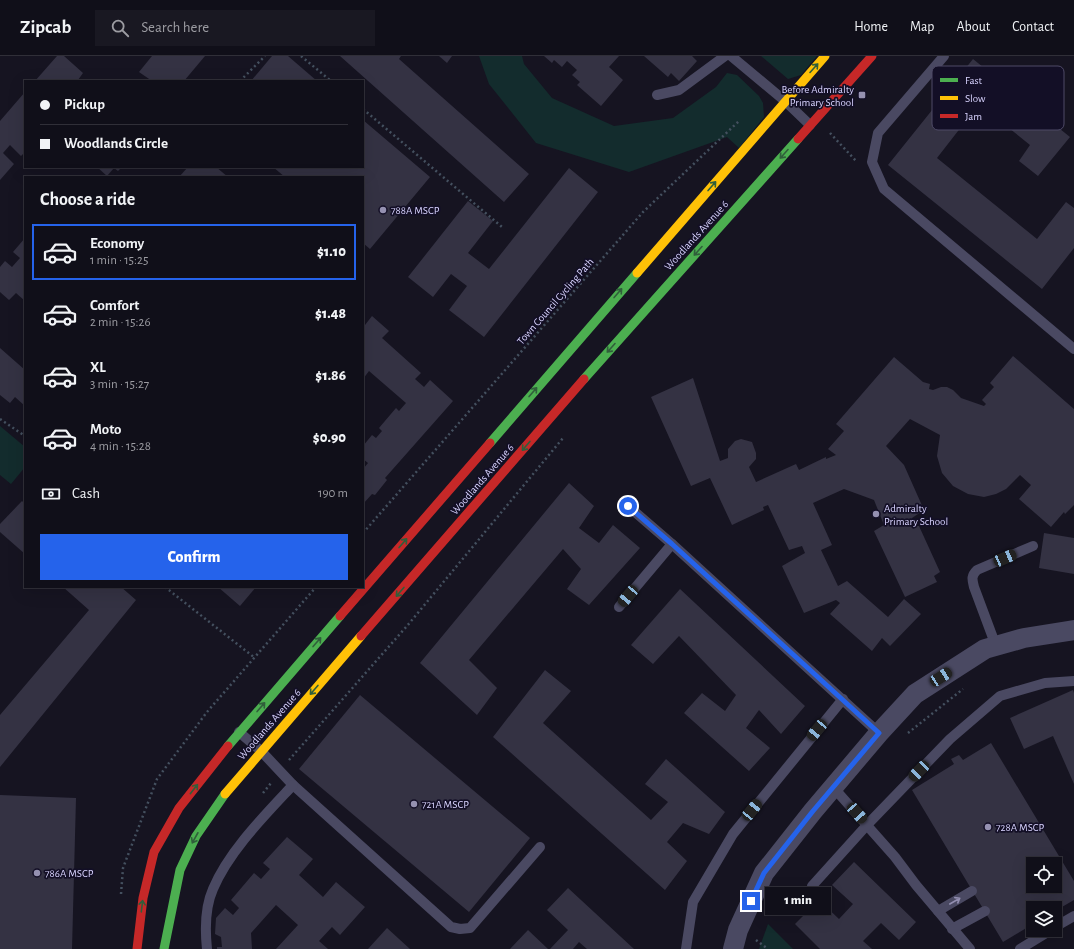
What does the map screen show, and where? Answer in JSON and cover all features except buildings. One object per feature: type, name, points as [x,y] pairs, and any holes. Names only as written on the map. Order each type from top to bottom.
[{"type":"street","name":"Woodlands Avenue 6","points":[[364,588],[825,56]]},
{"type":"street","name":"Woodlands Avenue 6","points":[[164,949],[180,870],[196,836],[223,797],[261,751],[602,358],[872,56]]},
{"type":"street","name":"Woodlands Avenue 6","points":[[137,949],[143,898],[154,852],[179,808],[239,732],[364,588]]},
{"type":"street","points":[[733,949],[738,930],[764,873],[833,787],[879,733],[915,694],[979,652],[1024,638],[1074,630]]},
{"type":"lane","points":[[657,95],[679,90],[725,56]]},
{"type":"lane","points":[[731,56],[785,101],[810,125]]},
{"type":"lane","points":[[935,66],[944,56]]},
{"type":"lane","points":[[932,70],[878,133],[872,162],[884,189],[1074,349]]},
{"type":"lane","points":[[628,506],[672,544],[879,733]]},
{"type":"lane","points":[[619,607],[672,544]]},
{"type":"lane","points":[[996,646],[974,587],[972,578],[973,574],[978,570],[1033,546]]},
{"type":"lane","points":[[812,886],[867,825],[950,739],[1000,696],[1045,683],[1074,681]]},
{"type":"lane","points":[[686,949],[693,902],[733,834],[843,699]]},
{"type":"lane","points":[[239,732],[281,770],[293,785],[451,926],[460,929],[470,928],[540,847]]},
{"type":"lane","points":[[207,949],[205,927],[212,889],[230,859],[267,812],[293,785]]},
{"type":"lane","points":[[833,787],[867,825],[970,949]]},
{"type":"lane","points":[[938,911],[972,891]]},
{"type":"lane","points":[[952,929],[985,911]]},
{"type":"lane","points":[[1062,924],[1074,916]]},
{"type":"lane","points":[[1020,949],[1040,937]]},
{"type":"path","points":[[241,80],[265,56]]},
{"type":"path","points":[[301,56],[330,80]]},
{"type":"path","points":[[364,110],[502,227]]},
{"type":"path","name":"Town Council Cycling Path","points":[[364,533],[643,212],[745,116]]},
{"type":"path","points":[[826,129],[863,167]]},
{"type":"path","points":[[0,419],[24,435]]},
{"type":"path","points":[[261,795],[281,770],[407,626],[563,437]]},
{"type":"path","points":[[166,588],[255,658]]},
{"type":"path","points":[[906,735],[968,685]]},
{"type":"path","points":[[752,937],[768,949]]},
{"type":"green space","points":[[479,56],[522,56],[524,64],[552,98],[614,126],[673,118],[716,87],[727,73],[737,75],[759,96],[763,103],[764,117],[739,148],[727,137],[629,172],[536,143],[489,84]]},
{"type":"green space","points":[[761,56],[817,56],[801,75],[788,79]]},
{"type":"green space","points":[[0,426],[24,446],[24,468],[11,484],[0,475]]},
{"type":"green space","points":[[768,924],[793,949],[759,949]]},
{"type":"traffic: fast","points":[[584,379],[798,139]]},
{"type":"traffic: fast","points":[[490,443],[637,273]]},
{"type":"traffic: fast","points":[[228,746],[340,616]]},
{"type":"traffic: fast","points":[[164,949],[180,870],[196,836],[225,794]]},
{"type":"traffic: slow","points":[[637,273],[825,56]]},
{"type":"traffic: slow","points":[[225,794],[361,636]]},
{"type":"traffic: jam","points":[[798,139],[872,56]]},
{"type":"traffic: jam","points":[[361,636],[584,379]]},
{"type":"traffic: jam","points":[[340,616],[490,443]]},
{"type":"traffic: jam","points":[[137,949],[143,898],[154,852],[179,808],[228,746]]},
{"type":"place","name":"Before Admiralty Primary School","points":[[862,95]]},
{"type":"place","name":"788A MSCP","points":[[383,210]]},
{"type":"place","name":"Admiralty Primary School","points":[[876,514]]},
{"type":"place","name":"721A MSCP","points":[[414,804]]},
{"type":"place","name":"728A MSCP","points":[[988,827]]},
{"type":"place","name":"786A MSCP","points":[[37,873]]},
{"type":"route","points":[[628,506],[672,544],[879,733],[813,811],[764,873],[751,901]]}]
